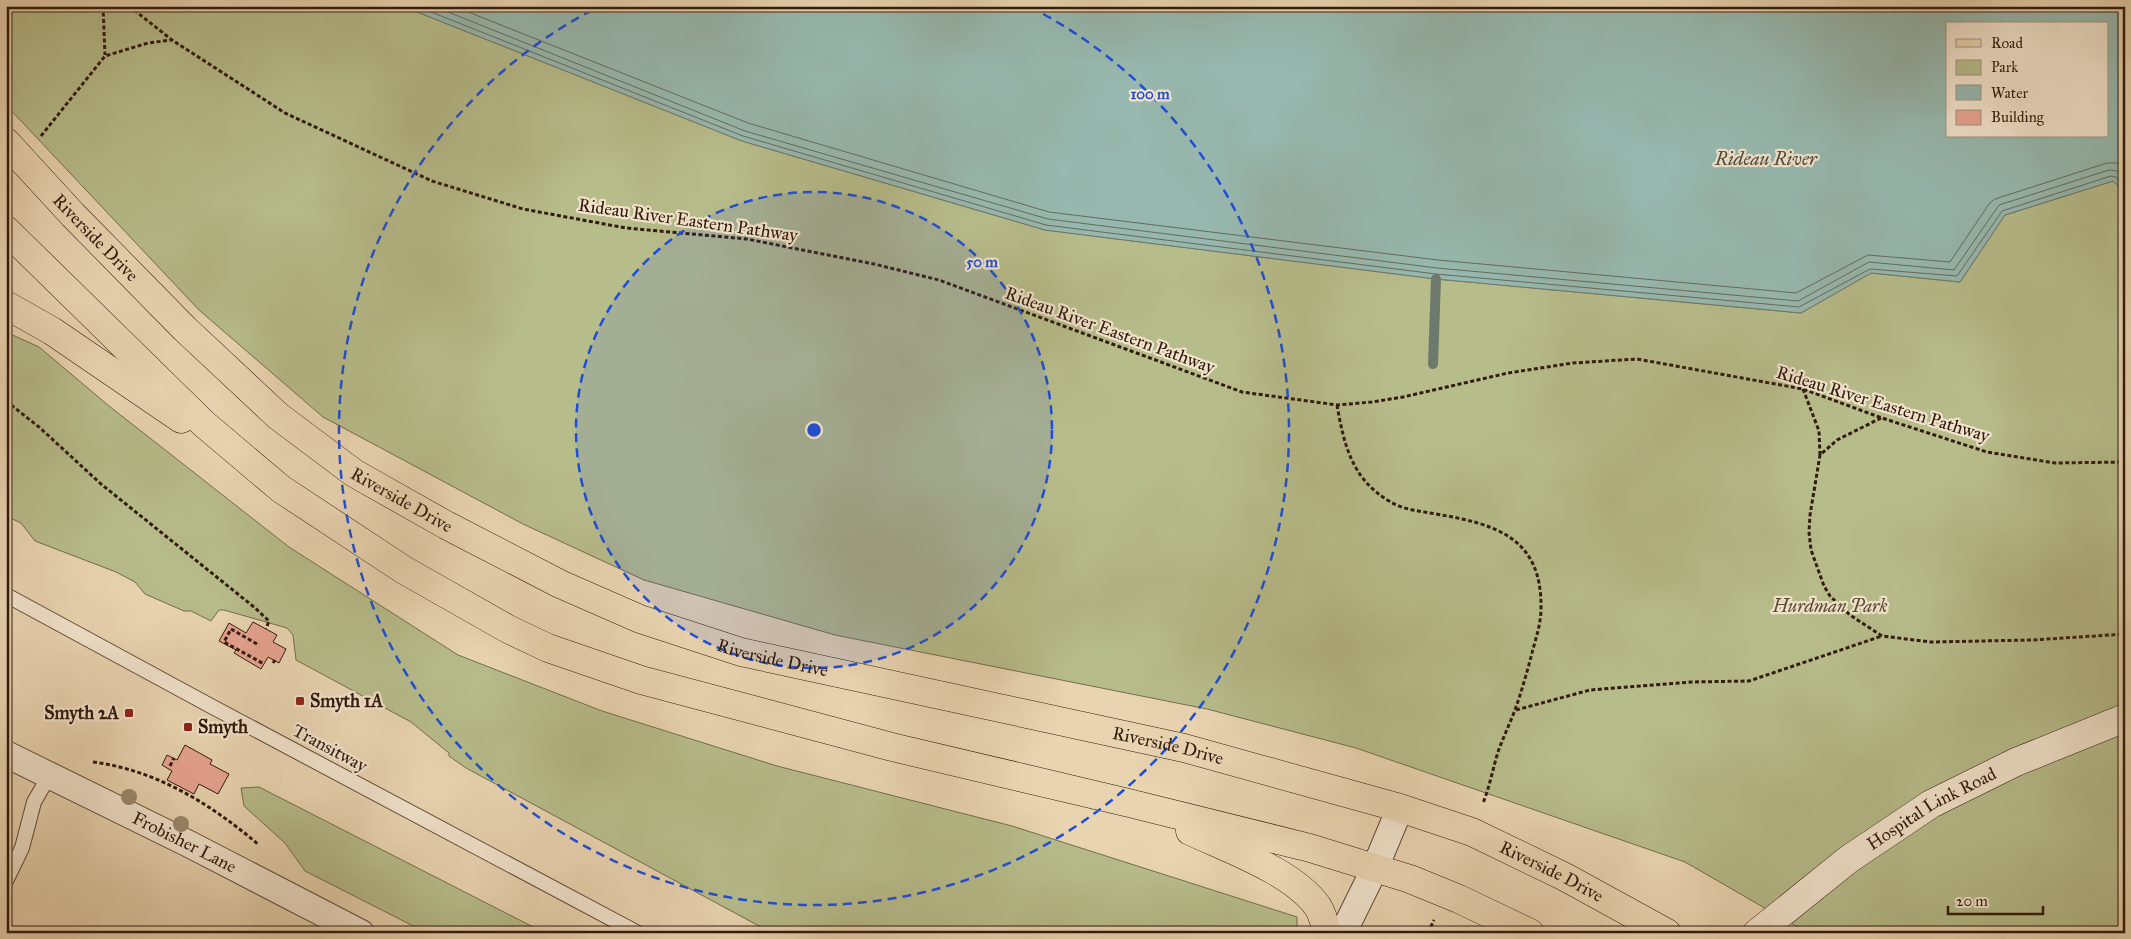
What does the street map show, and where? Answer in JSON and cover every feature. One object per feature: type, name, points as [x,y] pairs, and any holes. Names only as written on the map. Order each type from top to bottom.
[{"type":"main road","name":"Riverside Drive","points":[[6,142],[73,215],[184,329],[278,416],[354,473],[446,526],[560,584],[640,619],[741,652],[1184,748],[1400,808],[1472,832],[1565,877],[1667,933]]},
{"type":"main road","points":[[6,230],[204,424],[281,488]]},
{"type":"main road","points":[[6,304],[85,353],[404,570],[508,629],[548,648],[640,680],[892,747],[1310,848],[1446,893],[1530,933]]},
{"type":"main road","points":[[1129,803],[1268,867],[1283,876],[1317,906],[1327,933]]},
{"type":"street","name":"Hospital Link Road","points":[[1757,933],[1833,871],[1932,804],[2016,762],[2125,718]]},
{"type":"street","name":"Frobisher Lane","points":[[6,754],[189,844],[361,933]]},
{"type":"street","points":[[1343,933],[1375,868],[1400,808]]},
{"type":"lane","name":"Transitway","points":[[6,594],[209,705],[638,933]]},
{"type":"lane","points":[[6,881],[22,848],[34,802],[49,776]]},
{"type":"path","points":[[103,6],[105,56]]},
{"type":"path","name":"Rideau River Eastern Pathway","points":[[129,6],[172,40],[285,113],[432,181],[523,209],[626,228],[747,239],[874,264],[939,280],[1229,388],[1266,396],[1337,405],[1403,397],[1508,373],[1564,364],[1637,359],[1803,390],[1988,452],[2055,463],[2125,462]]},
{"type":"path","points":[[41,137],[105,56],[148,43],[172,40]]},
{"type":"path","points":[[1803,390],[1819,431],[1820,455],[1809,532],[1816,565],[1830,596],[1850,615],[1882,636],[1905,640],[1957,643],[2125,634]]},
{"type":"path","points":[[6,401],[39,427],[101,484],[259,611],[269,620],[266,628]]},
{"type":"path","points":[[1337,405],[1348,453],[1361,475],[1379,494],[1401,507],[1484,524],[1514,538],[1523,548],[1538,577],[1541,608],[1539,627],[1515,710],[1499,749],[1485,799],[1472,832]]},
{"type":"path","points":[[1820,455],[1837,440],[1882,418]]},
{"type":"path","points":[[257,644],[231,629],[224,642],[264,664]]},
{"type":"path","points":[[1515,710],[1590,690],[1691,682],[1749,681],[1882,636]]},
{"type":"path","points":[[170,766],[174,758]]},
{"type":"path","points":[[49,776],[67,762],[94,762],[143,773],[180,789],[227,818],[262,848]]},
{"type":"path","points":[[1428,933],[1446,893]]},
{"type":"green space","name":"Hurdman Park","points":[[6,6],[402,6],[742,141],[1045,230],[1436,279],[1801,313],[1871,273],[1960,282],[2005,215],[2113,181],[2125,192],[2125,933],[1808,933],[1685,862],[1356,748],[1207,709],[835,635],[644,580],[523,524],[323,417],[199,310],[6,105]]},
{"type":"green space","points":[[6,332],[39,347],[109,406],[289,547],[458,655],[602,711],[777,766],[1012,826],[1297,917],[1297,933],[772,933],[466,768],[449,756],[449,753],[411,722],[296,660],[293,635],[287,628],[224,610],[219,610],[211,621],[191,611],[184,611],[145,594],[135,582],[116,572],[35,541],[21,523],[6,516]]},
{"type":"green space","points":[[259,787],[545,933],[427,933],[305,871],[285,843],[244,806],[241,788]]},
{"type":"water","name":"Rideau River","points":[[402,6],[2125,6],[2125,192],[2113,181],[2005,215],[1960,282],[1871,273],[1801,313],[1436,279],[1045,230],[742,141]]},
{"type":"building","points":[[253,622],[277,635],[273,642],[286,649],[279,663],[268,657],[261,669],[234,653],[236,650],[219,641],[229,623],[246,633]]},
{"type":"building","points":[[185,745],[212,760],[210,764],[229,774],[218,794],[199,784],[194,794],[167,780],[172,771],[162,765],[167,755],[177,760]]},
{"type":"waterway","points":[[1433,364],[1436,279]]},
{"type":"place","name":"Smyth 1A","points":[[300,701]]},
{"type":"place","name":"Smyth 2A","points":[[129,713]]},
{"type":"place","name":"Smyth","points":[[188,727]]}]
